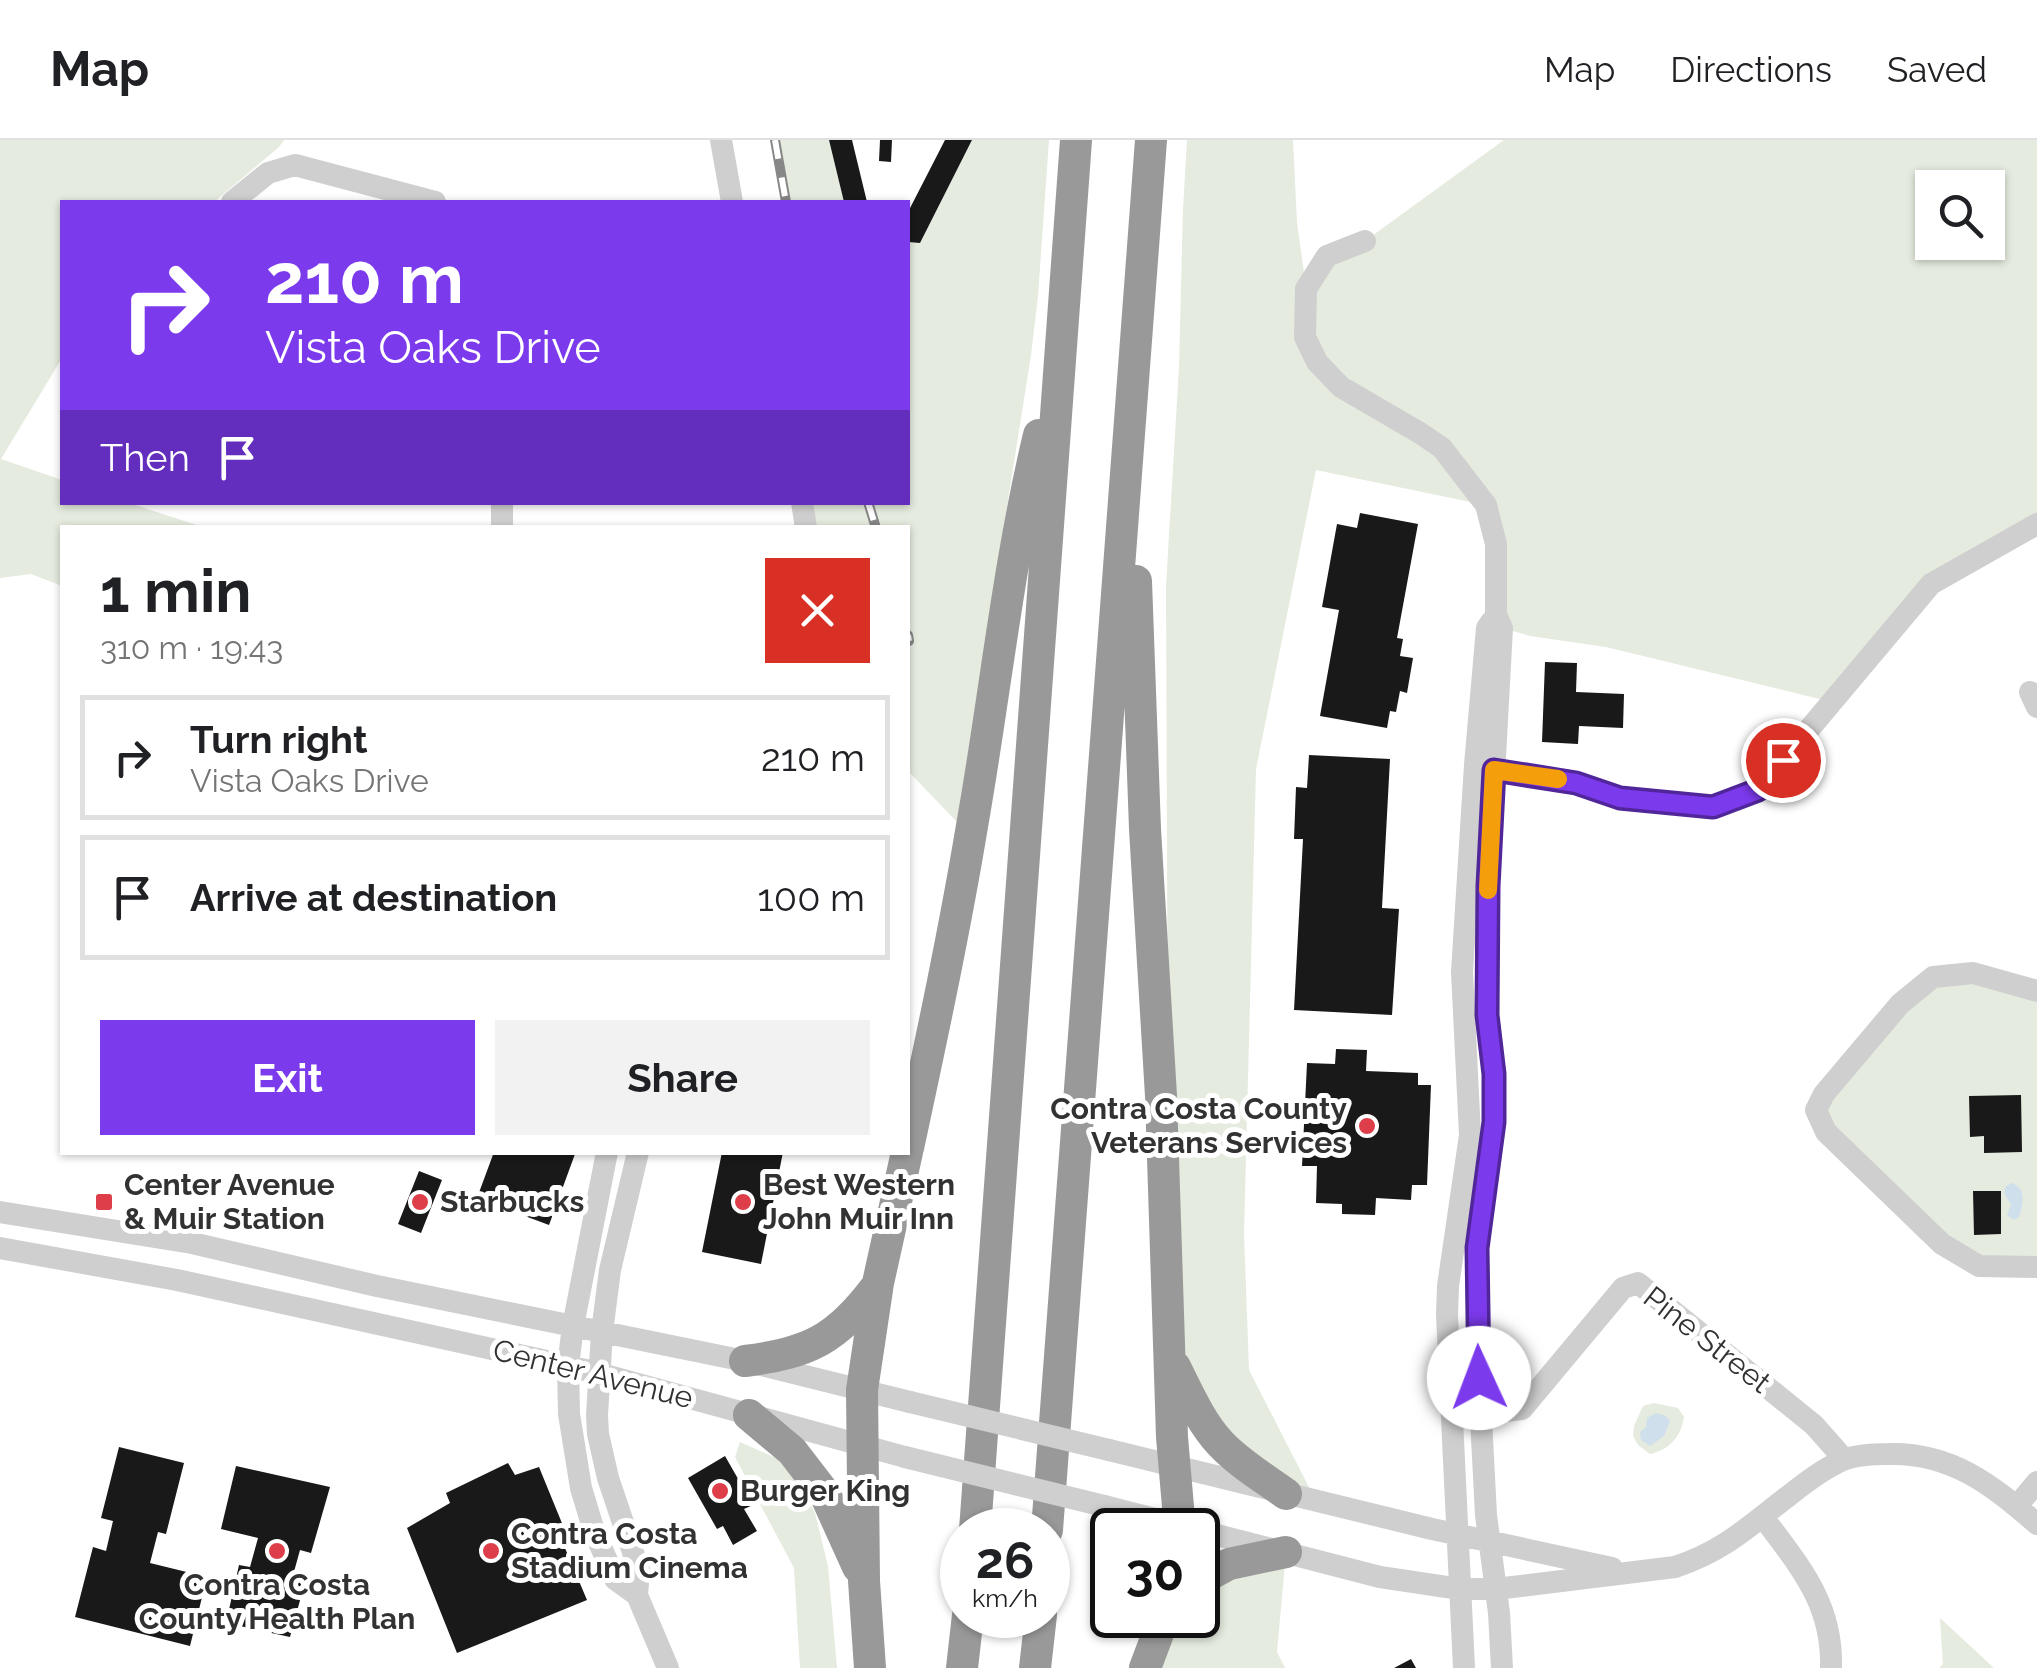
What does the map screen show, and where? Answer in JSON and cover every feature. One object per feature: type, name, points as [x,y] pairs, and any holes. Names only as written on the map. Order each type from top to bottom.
[{"type":"highway","points":[[977,1508],[1076,140]]},
{"type":"highway","points":[[1049,1508],[1151,140]]},
{"type":"highway","points":[[910,1136],[972,826],[1025,492],[1062,338]]},
{"type":"highway","points":[[1130,417],[1145,829],[1178,1508]]},
{"type":"highway","points":[[870,1668],[864,1581],[862,1390],[878,1283],[906,1155]]},
{"type":"highway","points":[[746,1361],[800,1352],[820,1342],[860,1308],[878,1283]]},
{"type":"highway","points":[[1169,1354],[1190,1398],[1218,1442],[1286,1494]]},
{"type":"highway","points":[[748,1415],[792,1451],[825,1494],[864,1581]]},
{"type":"highway","points":[[1220,1569],[1286,1552]]},
{"type":"highway","points":[[962,1668],[965,1638]]},
{"type":"highway","points":[[1035,1668],[1038,1638]]},
{"type":"highway","points":[[1145,1668],[1156,1638]]},
{"type":"street","points":[[721,140],[732,200]]},
{"type":"street","points":[[234,200],[268,173],[295,165],[428,200]]},
{"type":"street","points":[[1365,241],[1327,256],[1306,290],[1304,337],[1316,362],[1341,388],[1442,448],[1486,504],[1496,544],[1496,615],[1502,628],[1488,886],[1487,1015],[1494,1074],[1494,1122],[1476,1273],[1480,1414],[1502,1668]]},
{"type":"street","points":[[1494,770],[1576,783],[1620,798],[1713,807],[1758,790],[1931,584],[2037,524]]},
{"type":"street","points":[[1464,1668],[1447,1315],[1470,1136],[1462,972],[1487,628],[1496,615]]},
{"type":"street","points":[[2037,991],[1974,973],[1933,976],[1900,1004],[1824,1094],[1816,1110],[1826,1132],[1942,1244],[1980,1266],[2037,1268]]},
{"type":"street","points":[[606,1155],[573,1326],[568,1366],[569,1414],[581,1488],[594,1531],[614,1579],[637,1595]]},
{"type":"street","points":[[637,1155],[610,1270],[598,1373],[598,1434],[608,1478],[639,1570],[637,1595],[668,1668]]},
{"type":"street","name":"Center Avenue","points":[[0,1212],[192,1244],[746,1361],[1175,1466]]},
{"type":"street","name":"Center Avenue","points":[[0,1248],[177,1280],[598,1373],[861,1446],[1111,1508]]},
{"type":"street","name":"Pine Street","points":[[1480,1414],[1522,1409],[1623,1288],[1638,1283],[1814,1425],[1844,1460]]},
{"type":"street","points":[[1220,1536],[1380,1578],[1460,1590],[1632,1573],[1675,1567],[1734,1540],[1792,1493],[1844,1460],[1912,1453],[1945,1462],[1989,1485],[2037,1524]]},
{"type":"street","points":[[1175,1466],[1632,1573]]},
{"type":"street","points":[[2017,1506],[2037,1482]]},
{"type":"street","points":[[1763,1517],[1824,1609],[1832,1668]]},
{"type":"shaded area","points":[[0,140],[284,140],[216,200],[60,200],[60,361],[1,459],[60,479],[60,505],[135,505],[197,525],[60,525],[60,585],[31,574],[0,578]]},
{"type":"shaded area","points":[[775,140],[829,140],[844,200],[786,200]]},
{"type":"shaded area","points":[[972,140],[1049,140],[1031,355],[957,822],[910,773],[910,525],[806,525],[802,505],[910,505],[910,242],[920,243]]},
{"type":"shaded area","points":[[1187,140],[1293,140],[1297,223],[1306,287],[1327,256],[1365,241],[1504,140],[2037,140],[2037,524],[1931,584],[1832,702],[1606,647],[1502,628],[1485,505],[1316,470],[1256,769],[1244,1234],[1249,1370],[1316,1501],[1239,1461],[1169,1354],[1166,586]]},
{"type":"shaded area","points":[[1933,977],[2037,991],[2037,1267],[1979,1266],[1826,1132],[1824,1094]]},
{"type":"shaded area","points":[[1654,1403],[1678,1408],[1684,1417],[1673,1442],[1650,1454],[1633,1436],[1643,1406]]},
{"type":"shaded area","points":[[740,1442],[778,1459],[815,1513],[828,1566],[837,1668],[800,1668],[794,1568],[735,1457]]},
{"type":"shaded area","points":[[1286,1552],[1277,1652],[1285,1668],[1145,1668],[1156,1638],[1220,1638],[1220,1574]]},
{"type":"shaded area","points":[[1940,1618],[1994,1668],[1939,1668],[1943,1664]]},
{"type":"water","points":[[2012,1183],[2023,1197],[2019,1217],[2014,1220],[2007,1215],[2011,1205],[2004,1193]]},
{"type":"water","points":[[1656,1413],[1670,1421],[1664,1436],[1650,1446],[1641,1440],[1640,1432],[1646,1427],[1647,1418]]},
{"type":"building","points":[[829,140],[852,140],[867,200],[844,200]]},
{"type":"building","points":[[880,140],[892,140],[891,162],[879,161]]},
{"type":"building","points":[[945,140],[972,140],[920,243],[910,242],[910,208]]},
{"type":"building","points":[[1360,513],[1418,524],[1397,638],[1403,639],[1400,656],[1413,658],[1407,693],[1400,691],[1396,712],[1390,711],[1387,728],[1320,716],[1339,610],[1322,607],[1337,524],[1357,528]]},
{"type":"building","points":[[1545,662],[1577,663],[1576,692],[1624,694],[1623,728],[1579,726],[1578,744],[1542,742]]},
{"type":"building","points":[[1309,755],[1390,759],[1382,908],[1399,909],[1392,1015],[1294,1010],[1303,839],[1294,839],[1296,787],[1307,788]]},
{"type":"building","name":"Contra Costa County Veterans Services","points":[[1336,1049],[1367,1050],[1366,1071],[1418,1073],[1418,1085],[1431,1085],[1427,1185],[1412,1185],[1411,1200],[1376,1198],[1375,1215],[1342,1214],[1342,1204],[1316,1203],[1317,1166],[1302,1166],[1307,1063],[1335,1064]]},
{"type":"building","points":[[2021,1095],[2022,1152],[1984,1153],[1984,1136],[1970,1137],[1969,1096]]},
{"type":"building","points":[[493,1155],[575,1155],[549,1225],[477,1198]]},
{"type":"building","name":"Best Western John Muir Inn","points":[[721,1155],[782,1155],[761,1264],[702,1252]]},
{"type":"building","name":"Starbucks","points":[[419,1171],[442,1180],[421,1233],[398,1224]]},
{"type":"building","points":[[1973,1191],[2001,1191],[2001,1234],[1974,1235]]},
{"type":"building","points":[[119,1447],[184,1463],[166,1534],[158,1532],[150,1563],[207,1577],[190,1646],[75,1617],[93,1547],[106,1551],[113,1521],[101,1518]]},
{"type":"building","name":"Burger King","points":[[725,1456],[753,1505],[744,1509],[757,1531],[733,1545],[723,1526],[717,1529],[688,1478]]},
{"type":"building","name":"Contra Costa Stadium Cinema","points":[[508,1463],[515,1475],[539,1467],[566,1533],[559,1534],[587,1600],[457,1653],[407,1528],[450,1503],[446,1493]]},
{"type":"building","name":"Contra Costa County Health Plan","points":[[236,1466],[330,1487],[311,1553],[300,1550],[292,1579],[305,1582],[290,1637],[226,1623],[239,1565],[250,1567],[258,1538],[221,1529]]},
{"type":"building","points":[[1411,1659],[1416,1668],[1394,1668]]},
{"type":"railway","points":[[775,140],[786,200]]},
{"type":"railway","points":[[869,505],[875,525]]},
{"type":"slow traffic","points":[[1488,890],[1494,770],[1558,779]]},
{"type":"place","name":"Contra Costa County Veterans Services","points":[[1367,1126]]},
{"type":"place","name":"Center Avenue & Muir Station","points":[[104,1202]]},
{"type":"place","name":"Starbucks","points":[[420,1202]]},
{"type":"place","name":"Best Western John Muir Inn","points":[[743,1202]]},
{"type":"place","name":"Burger King","points":[[720,1491]]},
{"type":"place","name":"Contra Costa County Health Plan","points":[[277,1551]]},
{"type":"place","name":"Contra Costa Stadium Cinema","points":[[491,1551]]},
{"type":"route","points":[[1479,1378],[1477,1248],[1494,1122],[1494,1074],[1487,1015],[1494,770],[1576,783],[1620,798],[1713,807],[1758,790],[1783,760]]}]
